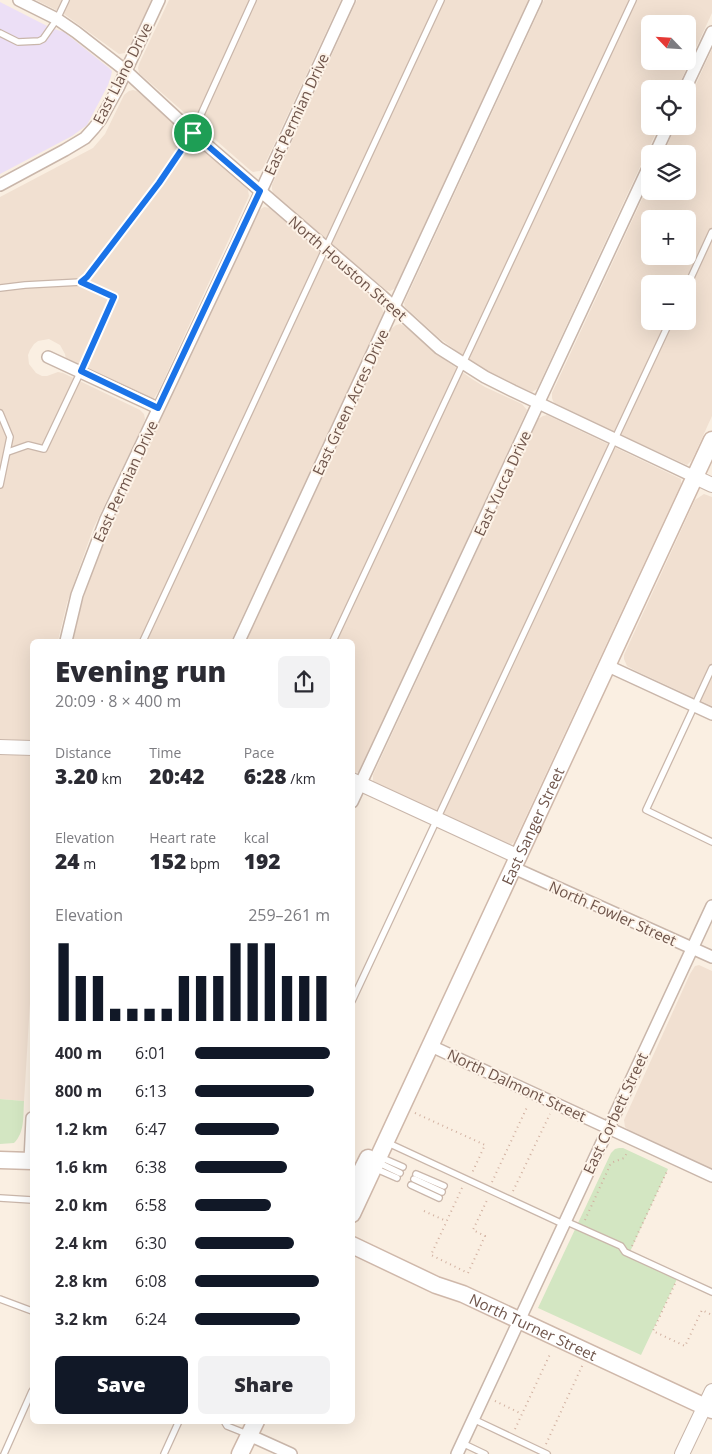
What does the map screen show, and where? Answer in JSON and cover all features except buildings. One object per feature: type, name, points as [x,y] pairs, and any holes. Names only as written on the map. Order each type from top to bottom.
[{"type":"main road","name":"East Sanger Street","points":[[355,1208],[712,440]]},
{"type":"main road","points":[[355,1178],[362,1170],[410,1073],[421,1066]]},
{"type":"main road","points":[[0,1160],[30,1161]]},
{"type":"main road","name":"North Turner Street","points":[[355,1246],[436,1285],[463,1294],[708,1409]]},
{"type":"main road","points":[[240,1454],[253,1428]]},
{"type":"street","name":"North Houston Street","points":[[18,0],[57,19],[126,71],[193,133],[439,348],[485,377],[712,485]]},
{"type":"street","name":"East Llano Drive","points":[[0,185],[85,138],[101,119],[159,0]]},
{"type":"street","name":"East Permian Drive","points":[[66,639],[77,595],[96,542],[349,0]]},
{"type":"street","name":"East Green Acres Drive","points":[[240,639],[536,0]]},
{"type":"street","points":[[689,80],[712,32]]},
{"type":"street","name":"East Yucca Drive","points":[[357,782],[641,183]]},
{"type":"street","points":[[48,357],[158,408]]},
{"type":"street","points":[[608,666],[712,714]]},
{"type":"street","points":[[0,747],[30,748]]},
{"type":"street","name":"North Fowler Street","points":[[357,782],[437,819],[516,863],[712,957]]},
{"type":"street","name":"East Corbett Street","points":[[459,1449],[712,906]]},
{"type":"street","name":"North Dalmont Street","points":[[431,1046],[712,1176]]},
{"type":"street","points":[[682,1454],[708,1409],[712,1391]]},
{"type":"street","points":[[253,1428],[291,1454]]},
{"type":"lane","points":[[0,33],[18,42],[39,41],[43,39],[57,19],[66,0]]},
{"type":"lane","points":[[81,282],[87,277],[159,183],[193,133],[253,0]]},
{"type":"lane","points":[[144,639],[442,0]]},
{"type":"lane","points":[[334,639],[633,0]]},
{"type":"lane","points":[[692,275],[712,232]]},
{"type":"lane","points":[[0,288],[81,282],[114,297],[44,449],[28,445],[8,452]]},
{"type":"lane","points":[[355,995],[666,330]]},
{"type":"lane","points":[[0,413],[10,437],[0,485]]},
{"type":"lane","points":[[712,668],[646,810],[712,842]]},
{"type":"lane","points":[[379,1157],[400,1173],[379,1157]]},
{"type":"lane","points":[[379,1157],[510,1199],[621,1246],[628,1254],[712,1292]]},
{"type":"lane","points":[[413,1179],[442,1192],[413,1179]]},
{"type":"lane","points":[[0,1198],[30,1200]]},
{"type":"lane","points":[[0,1299],[30,1310]]},
{"type":"lane","points":[[4,1454],[30,1396]]},
{"type":"lane","points":[[473,1419],[544,1453]]},
{"type":"lane","points":[[164,1454],[178,1424]]},
{"type":"lane","points":[[226,1424],[227,1426],[253,1428]]},
{"type":"lane","points":[[459,1449],[485,1454]]},
{"type":"path","points":[[490,1185],[528,1104]]},
{"type":"path","points":[[415,1113],[485,1145],[471,1176]]},
{"type":"path","points":[[510,1199],[550,1114],[556,1117]]},
{"type":"path","points":[[581,1228],[611,1163],[624,1158],[628,1151]]},
{"type":"path","points":[[628,1254],[668,1169]]},
{"type":"path","points":[[464,1184],[431,1256],[468,1272],[485,1236],[473,1230],[489,1196],[486,1194]]},
{"type":"path","points":[[424,1211],[446,1222]]},
{"type":"path","points":[[677,1279],[653,1331],[685,1346],[702,1310],[712,1315]]},
{"type":"path","points":[[511,1437],[557,1338]]},
{"type":"path","points":[[544,1453],[589,1353]]},
{"type":"path","points":[[484,1396],[522,1414]]},
{"type":"shaded area","points":[[36,0],[152,0],[128,51],[119,54],[64,14]]},
{"type":"shaded area","points":[[169,0],[341,0],[260,171],[253,172],[250,170],[139,73],[139,64]]},
{"type":"shaded area","points":[[357,0],[530,0],[396,288],[390,291],[386,290],[273,194],[272,189],[272,185]]},
{"type":"shaded area","points":[[544,0],[712,0],[712,13],[696,48],[696,15],[641,15],[641,70],[686,70],[681,80],[641,80],[641,135],[655,135],[650,145],[641,145],[641,165],[537,389],[532,392],[498,378],[473,363],[439,338],[405,307],[404,303]]},
{"type":"shaded area","points":[[0,2],[51,28],[64,32],[112,71],[108,85],[87,125],[72,136],[0,174]]},
{"type":"shaded area","points":[[712,49],[712,416],[692,460],[687,465],[557,406],[552,398],[552,393],[642,200],[696,200],[696,145],[667,145],[672,135],[696,135],[696,84]]},
{"type":"shaded area","points":[[129,91],[137,91],[248,190],[249,196],[154,398],[151,399],[66,359],[60,345],[49,339],[38,341],[30,350],[28,355],[29,364],[36,373],[47,376],[58,372],[63,373],[140,410],[144,414],[145,419],[93,529],[67,603],[58,639],[30,639],[30,741],[0,739],[0,197],[93,148],[105,134],[124,95]]},
{"type":"shaded area","points":[[264,207],[270,208],[380,305],[384,313],[381,321],[232,639],[73,639],[92,570],[107,534],[258,211]]},
{"type":"shaded area","points":[[396,325],[404,326],[441,357],[472,379],[522,404],[527,410],[362,768],[359,772],[355,773],[355,639],[247,639],[391,329]]},
{"type":"shaded area","points":[[547,415],[681,479],[681,484],[514,842],[510,845],[378,786],[373,781],[373,775],[538,419]]},
{"type":"shaded area","points":[[704,494],[712,497],[712,706],[636,671],[627,666],[624,659],[624,655],[695,500]]},
{"type":"shaded area","points":[[0,754],[30,756],[30,1003],[24,1101],[0,1099]]},
{"type":"shaded area","points":[[699,965],[712,971],[712,1169],[630,1131],[625,1127],[624,1120],[690,974],[695,966]]},
{"type":"green space","points":[[0,1099],[24,1101],[22,1129],[14,1143],[0,1144]]},
{"type":"green space","points":[[619,1148],[623,1148],[668,1169],[628,1256],[677,1279],[641,1355],[538,1308],[611,1153]]},
{"type":"route","points":[[193,133],[260,191],[158,408],[81,371],[114,297],[81,282],[87,277],[159,183],[193,133]]}]
